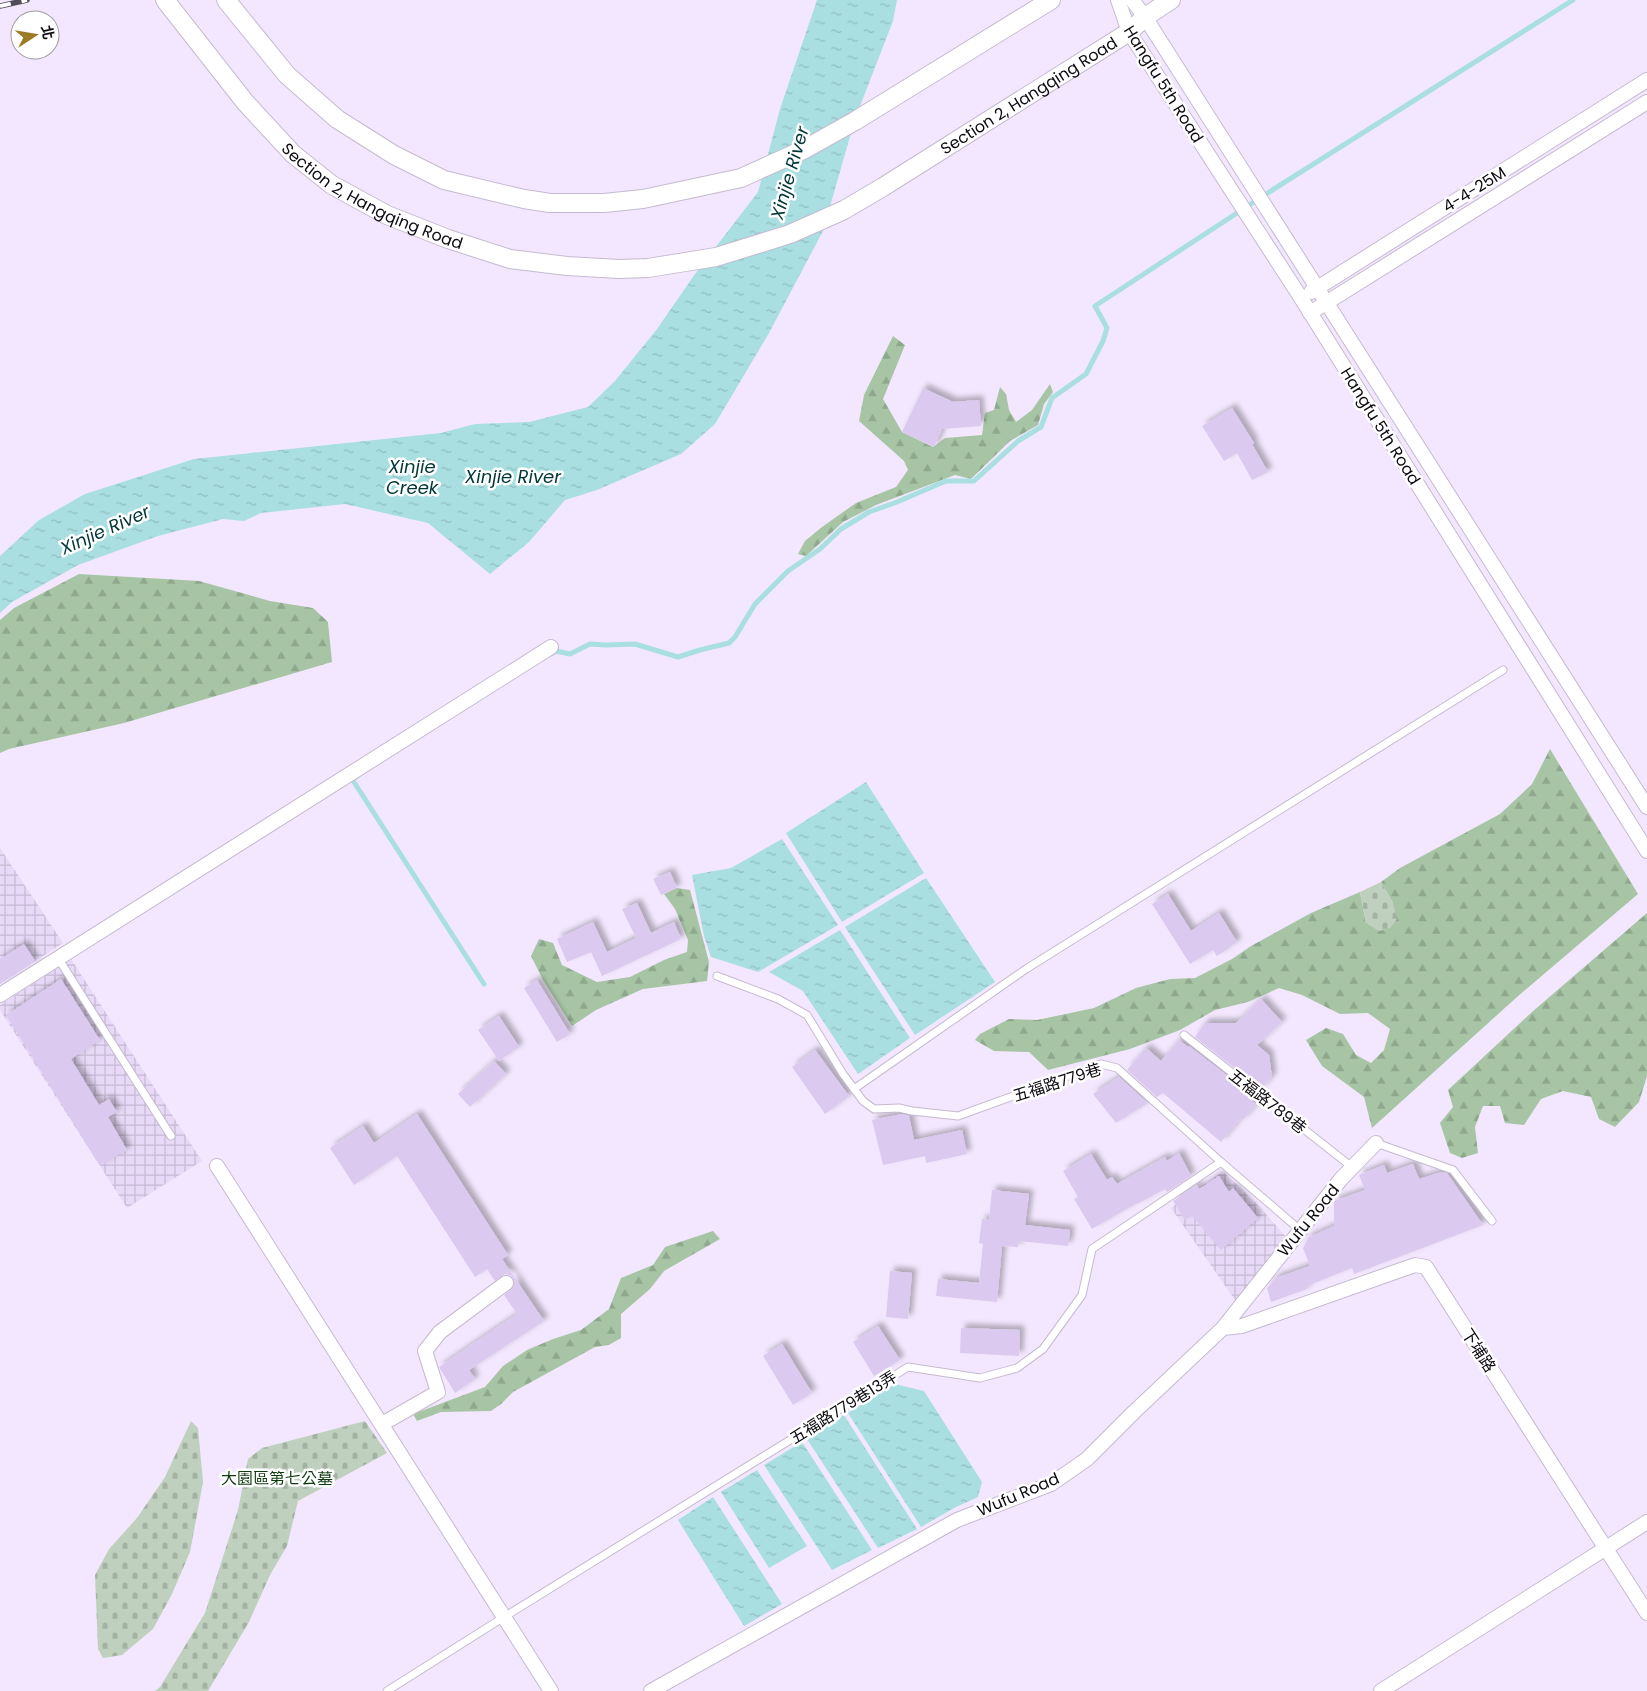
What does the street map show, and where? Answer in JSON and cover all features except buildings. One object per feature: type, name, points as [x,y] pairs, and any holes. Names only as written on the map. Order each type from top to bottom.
[{"type":"street","name":"Section 2, Hangqing Road","points":[[165,0],[245,102],[293,154],[332,185],[387,215],[448,239],[510,259],[568,266],[619,269],[648,268],[716,257],[790,234],[844,210],[1129,32],[1145,16],[1171,0]]},
{"type":"street","points":[[226,0],[287,74],[337,119],[394,155],[444,180],[524,199],[550,202],[604,202],[642,199],[741,178],[805,149],[855,121],[1051,0]]},
{"type":"street","name":"Hangfu 5th Road","points":[[1118,0],[1129,32],[1301,298],[1647,851]]},
{"type":"street","name":"Hangfu 5th Road","points":[[1132,0],[1145,16],[1261,197],[1647,807]]},
{"type":"street","name":"4-4-25M","points":[[1301,298],[1647,80]]},
{"type":"street","name":"4-4-25M","points":[[1310,313],[1647,102]]},
{"type":"street","points":[[0,995],[551,647]]},
{"type":"street","name":"Wufu Road","points":[[651,1691],[957,1520],[1051,1484],[1087,1459],[1223,1328],[1352,1167],[1376,1144]]},
{"type":"street","points":[[217,1166],[552,1691]]},
{"type":"street","name":"下埔路","points":[[1223,1328],[1242,1326],[1415,1265],[1426,1267],[1647,1613]]},
{"type":"street","points":[[382,1424],[438,1392],[425,1351],[440,1332],[506,1283]]},
{"type":"street","points":[[1381,1691],[1647,1522]]},
{"type":"lane","points":[[854,1089],[1026,969],[1504,670]]},
{"type":"lane","points":[[58,958],[171,1136]]},
{"type":"lane","name":"五福路779巷","points":[[718,976],[778,999],[807,1015],[862,1101],[874,1109],[899,1108],[958,1116],[1101,1064],[1117,1068],[1300,1230]]},
{"type":"lane","name":"五福路789巷","points":[[1184,1035],[1352,1167]]},
{"type":"lane","points":[[1376,1144],[1453,1170],[1492,1221]]},
{"type":"lane","name":"五福路779巷13弄","points":[[387,1691],[908,1367],[980,1378],[1017,1368],[1043,1349],[1082,1295],[1092,1249],[1222,1162]]},
{"type":"shaded area","points":[[0,848],[63,943],[0,984]]},
{"type":"shaded area","points":[[71,959],[202,1161],[127,1208],[0,1010],[0,1005]]},
{"type":"shaded area","points":[[1223,1171],[1257,1204],[1287,1238],[1235,1300],[1171,1208]]},
{"type":"green space","points":[[893,336],[905,345],[883,399],[902,432],[933,447],[945,438],[982,435],[985,413],[994,410],[1000,387],[1006,394],[1009,410],[1016,422],[1032,410],[1050,384],[1053,392],[1044,404],[1038,425],[1010,441],[971,479],[955,475],[876,505],[843,522],[806,556],[798,554],[805,541],[822,527],[856,503],[896,487],[908,470],[904,461],[859,421],[864,395]]},
{"type":"green space","points":[[79,574],[199,581],[270,601],[313,608],[328,622],[332,662],[124,723],[9,749],[0,753],[0,620],[14,608]]},
{"type":"green space","points":[[1550,749],[1638,894],[1517,997],[1372,1128],[1364,1097],[1322,1066],[1306,1040],[1326,1028],[1343,1034],[1356,1055],[1371,1063],[1384,1050],[1390,1029],[1368,1013],[1340,1014],[1302,995],[1279,988],[1248,1002],[1215,1010],[1180,1030],[1130,1049],[1048,1070],[1029,1052],[994,1051],[975,1040],[980,1034],[1009,1019],[1037,1020],[1094,1008],[1136,988],[1170,979],[1195,978],[1232,959],[1251,946],[1311,913],[1360,892],[1366,923],[1393,903],[1381,882],[1400,868],[1500,814],[1532,784]]},
{"type":"green space","points":[[1381,882],[1393,903],[1397,919],[1390,928],[1379,931],[1366,923],[1360,892]]},
{"type":"green space","points":[[677,888],[690,890],[709,962],[707,981],[643,989],[596,1010],[572,1026],[543,980],[531,956],[539,939],[553,943],[562,965],[597,982],[630,977],[664,960],[687,952],[688,940],[675,909],[664,894]]},
{"type":"green space","points":[[1647,913],[1647,1076],[1639,1102],[1615,1127],[1599,1119],[1591,1097],[1563,1091],[1541,1099],[1524,1125],[1505,1123],[1500,1106],[1483,1106],[1475,1127],[1478,1153],[1462,1158],[1450,1153],[1440,1123],[1453,1107],[1448,1090],[1532,1012]]},
{"type":"green space","points":[[713,1231],[720,1239],[664,1271],[650,1289],[621,1314],[621,1338],[609,1345],[595,1347],[513,1392],[491,1411],[441,1412],[417,1421],[413,1414],[485,1387],[503,1366],[527,1350],[581,1330],[609,1309],[621,1278],[653,1265],[665,1247]]},
{"type":"green space","name":"大園區第七公墓","points":[[191,1421],[198,1428],[203,1482],[190,1552],[172,1594],[153,1629],[122,1655],[103,1658],[98,1649],[95,1575],[109,1549],[137,1518],[165,1477]]},
{"type":"green space","name":"大園區第七公墓","points":[[365,1421],[387,1453],[298,1501],[287,1546],[270,1575],[249,1622],[208,1691],[155,1691],[160,1687],[205,1613],[238,1510],[248,1459],[262,1448]]},
{"type":"water","name":"Xinjie River","points":[[817,0],[897,0],[893,21],[855,119],[823,231],[769,333],[715,424],[681,454],[597,490],[565,500],[529,542],[490,574],[428,523],[345,504],[261,513],[244,521],[223,519],[158,536],[78,565],[12,602],[0,613],[0,556],[39,520],[85,494],[194,459],[441,433],[475,424],[529,422],[588,407],[615,381],[657,329],[695,274],[758,192],[780,109]]},
{"type":"water","points":[[866,782],[924,873],[842,922],[786,833]]},
{"type":"water","points":[[782,839],[838,925],[758,972],[711,957],[704,936],[692,875],[731,868]]},
{"type":"water","points":[[926,878],[995,982],[915,1035],[845,927]]},
{"type":"water","points":[[840,930],[910,1038],[858,1074],[803,991],[769,972]]},
{"type":"water","points":[[895,1384],[924,1391],[982,1482],[978,1497],[921,1527],[848,1413]]},
{"type":"water","points":[[844,1415],[917,1529],[878,1548],[807,1439]]},
{"type":"water","points":[[802,1442],[872,1550],[832,1570],[764,1465]]},
{"type":"water","points":[[757,1470],[807,1546],[769,1568],[721,1492]]},
{"type":"water","points":[[713,1497],[782,1604],[744,1626],[678,1520]]},
{"type":"waterway","points":[[551,654],[556,651],[570,654],[590,644],[635,644],[678,657],[729,643],[735,637],[755,604],[788,571],[820,549],[841,529],[869,512],[946,481],[974,481],[1018,441],[1041,427],[1052,398],[1086,374],[1103,341],[1107,328],[1095,306],[1266,194],[1573,0]]},
{"type":"waterway","points":[[356,777],[352,779],[484,984]]},
{"type":"railway","points":[[0,6],[27,0]]},
{"type":"water label","name":"Xinjie Creek","points":[[412,477]]}]
